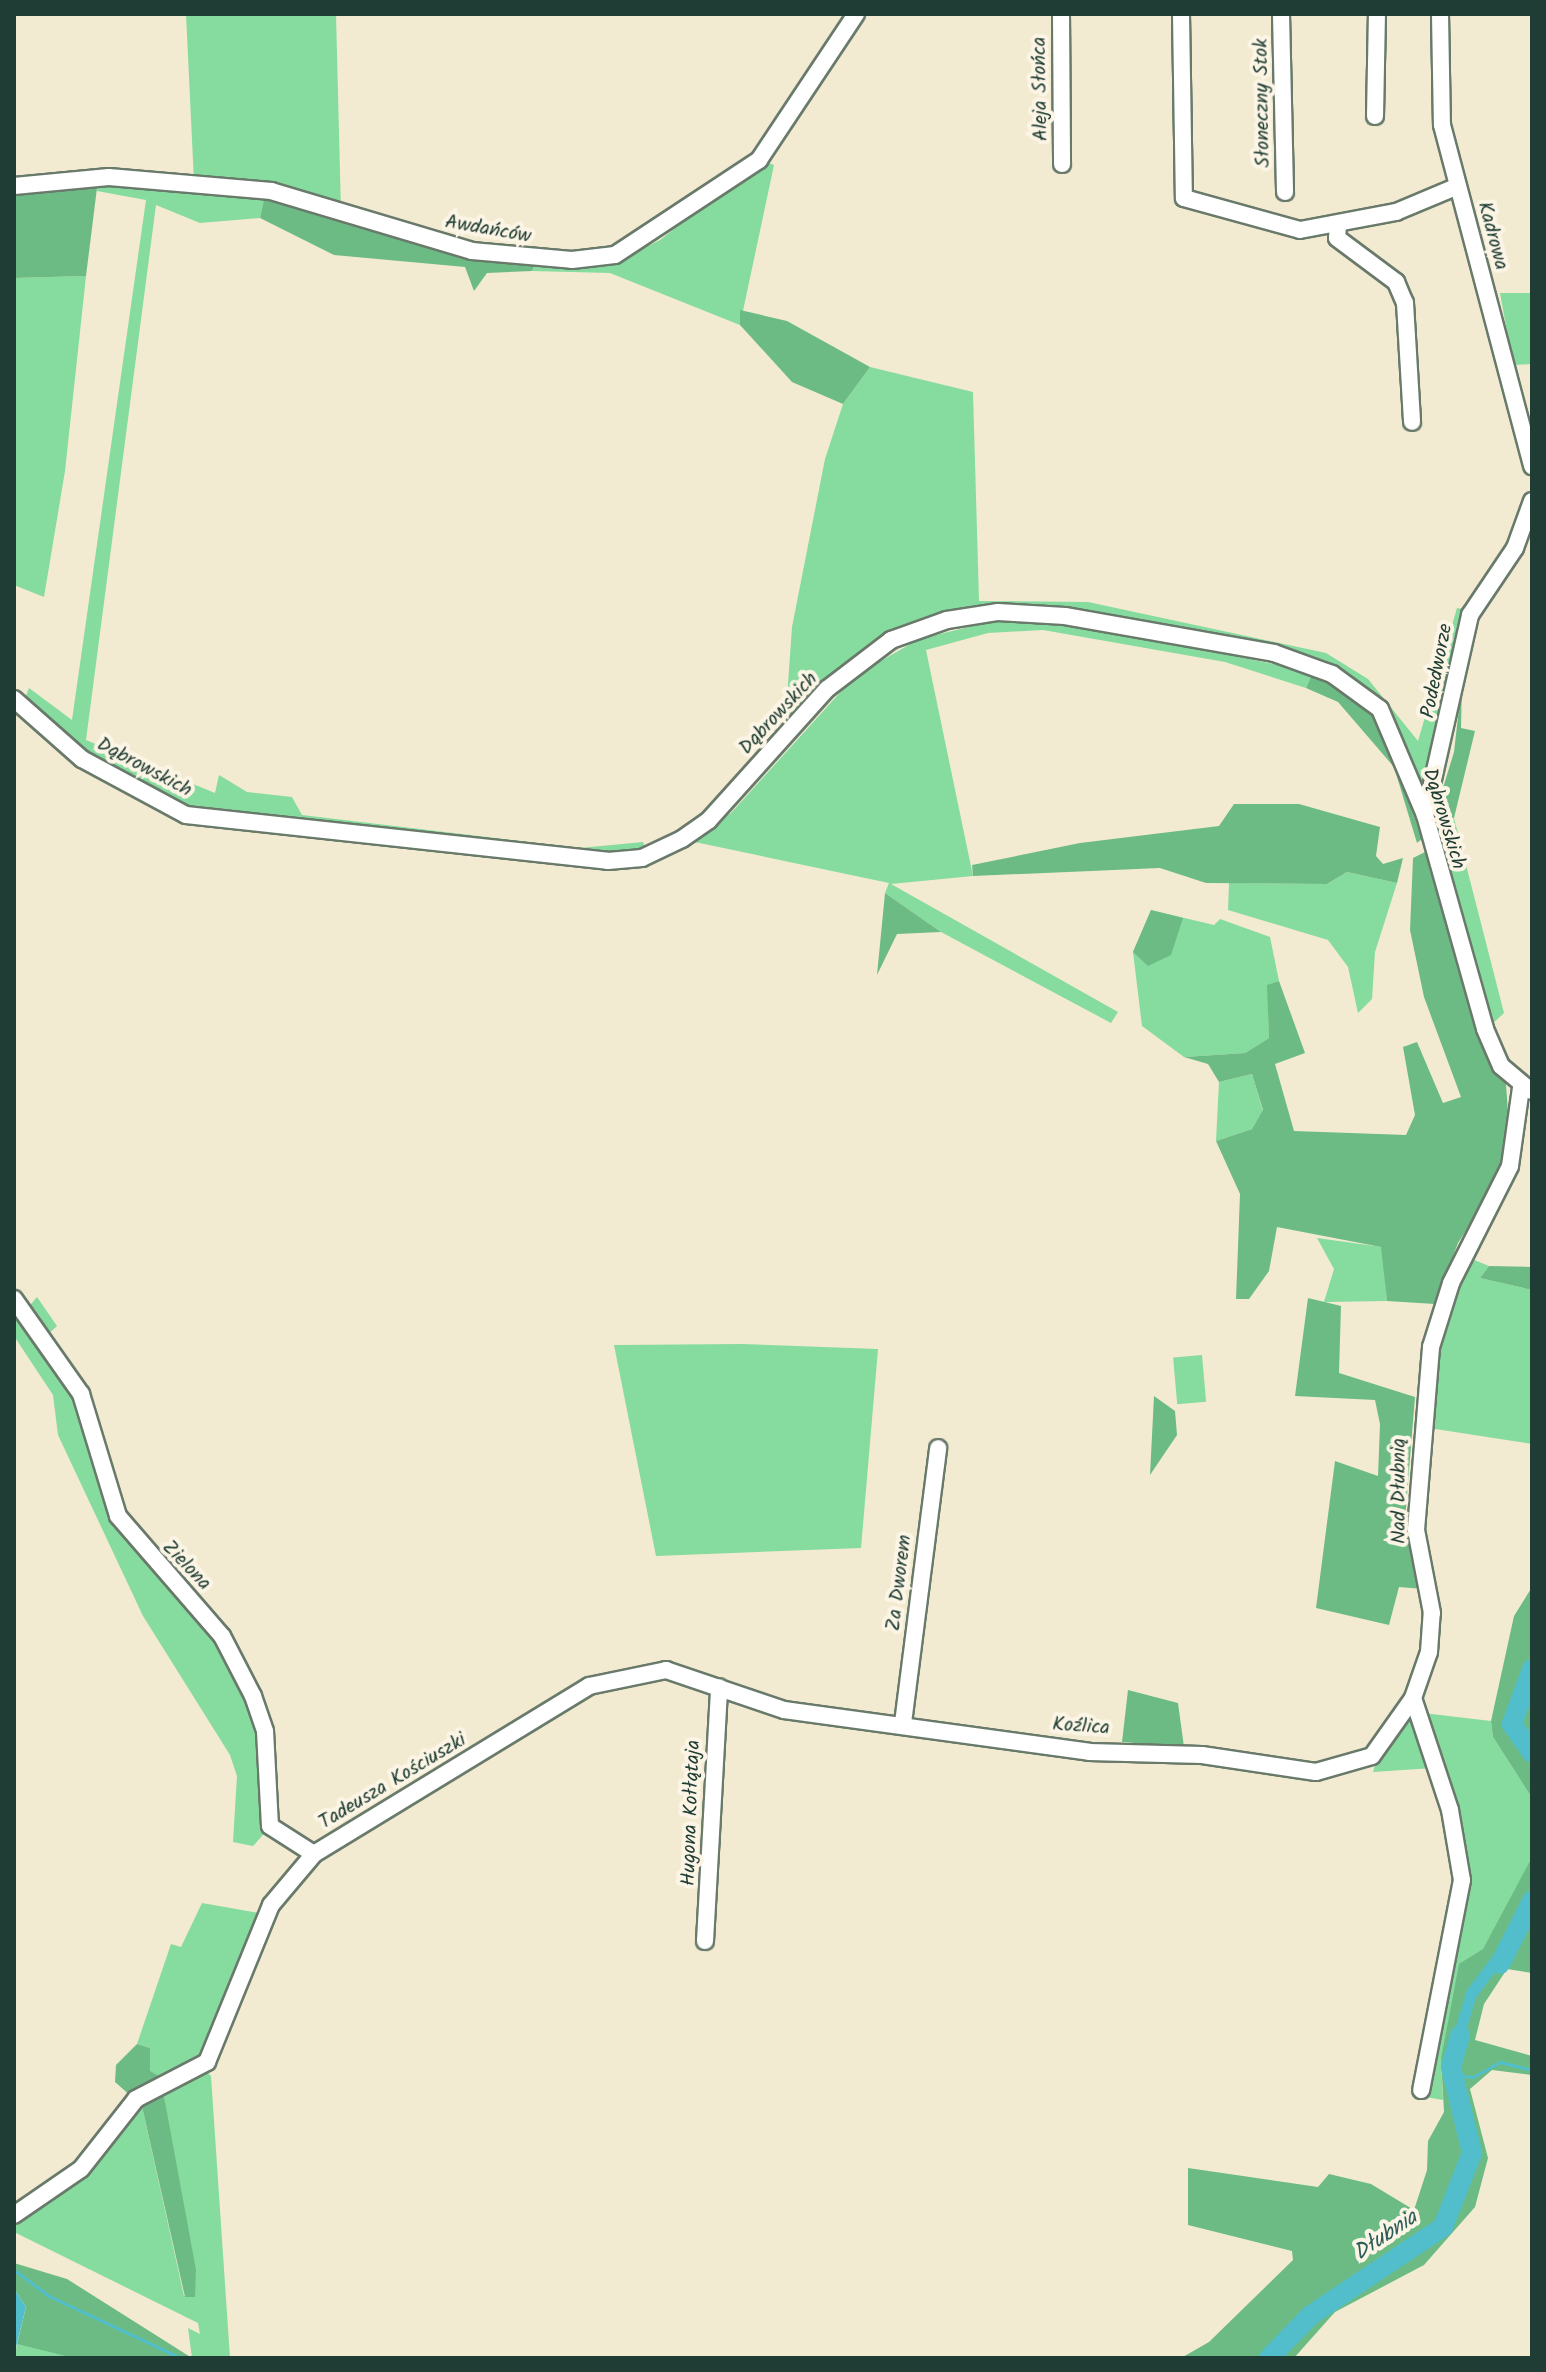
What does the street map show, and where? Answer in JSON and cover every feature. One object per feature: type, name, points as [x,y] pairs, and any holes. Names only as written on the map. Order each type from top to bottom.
[{"type":"street","name":"Awdańców","points":[[14,186],[109,177],[271,191],[472,251],[572,260],[615,255],[759,160],[856,14]]},
{"type":"street","name":"Aleja Słońca","points":[[1061,14],[1062,164]]},
{"type":"street","points":[[1181,14],[1184,198],[1252,222],[1338,226],[1458,186]]},
{"type":"street","name":"Słoneczny Stok","points":[[1281,14],[1285,192]]},
{"type":"street","points":[[1375,116],[1377,14]]},
{"type":"street","name":"Kadrowa","points":[[1440,14],[1436,90],[1458,186],[1532,466]]},
{"type":"street","points":[[1338,226],[1337,238],[1396,282],[1405,303],[1412,422]]},
{"type":"street","name":"Podedworze","points":[[1425,815],[1470,615],[1523,549],[1532,501]]},
{"type":"street","name":"Dąbrowskich","points":[[14,699],[82,759],[186,815],[558,856],[642,858],[709,820],[827,689],[891,640],[998,612],[1065,616],[1274,653],[1332,674],[1380,709],[1425,815],[1485,1029],[1501,1066],[1527,1089]]},
{"type":"street","name":"Nad Dłubnią","points":[[1413,1698],[1432,1613],[1416,1530],[1431,1347],[1451,1283],[1510,1166],[1527,1089]]},
{"type":"street","name":"Zielona","points":[[14,1299],[81,1394],[118,1516],[222,1636],[253,1696],[265,1731],[270,1826],[314,1854]]},
{"type":"street","name":"Za Dworem","points":[[903,1723],[938,1448]]},
{"type":"street","name":"Tadeusza Kościuszki","points":[[14,2215],[81,2169],[136,2099],[207,2062],[271,1905],[314,1854],[589,1686],[666,1670],[719,1687]]},
{"type":"street","name":"Koźlica","points":[[719,1687],[784,1710],[903,1723],[1089,1752],[1202,1755],[1316,1772],[1372,1756],[1413,1698]]},
{"type":"street","name":"Hugona Kołłątaja","points":[[705,1941],[719,1687]]},
{"type":"street","points":[[1413,1698],[1450,1810],[1462,1880],[1421,2090]]},
{"type":"green space","points":[[186,14],[336,14],[341,212],[265,196],[260,218],[200,223],[156,205],[86,740],[215,793],[219,775],[247,792],[292,797],[302,815],[580,848],[643,842],[645,848],[580,853],[183,808],[73,744],[25,698],[29,688],[72,720],[146,200],[97,191],[99,172],[194,182]]},
{"type":"green space","points":[[762,160],[774,165],[740,325],[610,273],[532,271],[535,264],[618,261],[660,240]]},
{"type":"green space","points":[[99,172],[86,276],[14,278],[14,180]]},
{"type":"green space","points":[[265,195],[535,264],[532,271],[487,273],[474,291],[465,267],[334,255],[260,218]]},
{"type":"green space","points":[[86,276],[65,471],[44,597],[14,585],[14,278]]},
{"type":"green space","points":[[1500,293],[1532,293],[1532,364],[1513,365]]},
{"type":"green space","points":[[740,310],[787,321],[870,367],[843,404],[792,382],[740,325]]},
{"type":"green space","points":[[870,367],[973,392],[979,601],[1088,602],[1326,653],[1368,679],[1418,741],[1457,608],[1463,609],[1424,791],[1381,705],[1333,668],[1062,611],[914,627],[785,726],[792,627],[825,459],[843,404]]},
{"type":"green space","points":[[1002,619],[1068,622],[1313,672],[1306,688],[1225,662],[1043,630],[988,633],[926,650],[973,876],[891,884],[1118,1012],[1111,1023],[941,932],[885,893],[889,883],[690,841],[731,813],[855,676],[919,639]]},
{"type":"green space","points":[[1313,672],[1363,703],[1386,736],[1422,839],[1417,843],[1394,767],[1338,702],[1306,688]]},
{"type":"green space","points":[[1462,682],[1461,728],[1475,731],[1454,818],[1435,814],[1454,752]]},
{"type":"green space","points":[[1234,804],[1299,804],[1380,827],[1376,856],[1383,864],[1403,858],[1397,883],[1347,872],[1327,884],[1206,883],[1160,868],[973,876],[972,865],[1080,843],[1219,826]]},
{"type":"green space","points":[[1435,814],[1454,818],[1504,1013],[1491,1025]]},
{"type":"green space","points":[[1425,852],[1481,1039],[1506,1084],[1509,1127],[1501,1175],[1458,1243],[1435,1304],[1387,1301],[1381,1247],[1277,1227],[1269,1271],[1249,1299],[1236,1299],[1240,1194],[1216,1141],[1252,1129],[1263,1110],[1252,1074],[1219,1082],[1208,1064],[1184,1057],[1245,1053],[1269,1038],[1267,985],[1279,981],[1305,1053],[1275,1064],[1294,1131],[1406,1135],[1415,1115],[1403,1047],[1417,1042],[1443,1103],[1461,1097],[1424,997],[1410,930],[1413,858]]},
{"type":"green space","points":[[1347,872],[1397,883],[1375,952],[1372,999],[1358,1013],[1348,967],[1328,940],[1228,910],[1229,883],[1327,884]]},
{"type":"green space","points":[[885,893],[941,932],[897,934],[877,975]]},
{"type":"green space","points":[[1151,910],[1214,925],[1220,919],[1270,937],[1279,981],[1268,985],[1269,1038],[1245,1053],[1184,1057],[1142,1026],[1133,952]]},
{"type":"green space","points":[[1151,910],[1183,918],[1171,955],[1148,966],[1133,952]]},
{"type":"green space","points":[[1252,1074],[1263,1111],[1252,1129],[1216,1141],[1219,1082]]},
{"type":"green space","points":[[1317,1238],[1382,1247],[1387,1301],[1324,1302],[1334,1269]]},
{"type":"green space","points":[[1467,1257],[1489,1266],[1480,1278],[1532,1290],[1532,1444],[1429,1428],[1435,1357]]},
{"type":"green space","points":[[1489,1266],[1532,1267],[1532,1290],[1480,1278]]},
{"type":"green space","points":[[37,1297],[57,1326],[45,1337],[26,1310]]},
{"type":"green space","points":[[1308,1298],[1341,1306],[1339,1373],[1415,1397],[1405,1520],[1423,1589],[1399,1587],[1389,1625],[1316,1608],[1335,1461],[1378,1476],[1380,1424],[1375,1400],[1295,1396]]},
{"type":"green space","points":[[14,1304],[69,1382],[111,1523],[118,1520],[212,1631],[258,1719],[269,1828],[253,1846],[233,1842],[237,1776],[230,1755],[143,1616],[58,1435],[53,1395],[14,1336]]},
{"type":"green space","points":[[742,1344],[878,1349],[861,1548],[656,1556],[614,1345]]},
{"type":"green space","points":[[1202,1355],[1206,1402],[1177,1404],[1173,1358]]},
{"type":"green space","points":[[1154,1396],[1175,1411],[1177,1435],[1150,1475]]},
{"type":"green space","points":[[1532,1587],[1532,1798],[1493,1737],[1491,1721],[1514,1616]]},
{"type":"green space","points":[[1128,1690],[1178,1703],[1184,1747],[1122,1742]]},
{"type":"green space","points":[[1413,1713],[1433,1768],[1373,1772],[1377,1758]]},
{"type":"green space","points":[[1423,1713],[1491,1721],[1493,1737],[1532,1798],[1531,1861],[1483,1950],[1441,2059],[1443,2100],[1425,2097],[1467,1879]]},
{"type":"green space","points":[[1532,1802],[1532,1973],[1507,1969],[1484,2004],[1475,2040],[1532,2056],[1532,2075],[1492,2070],[1470,2089],[1488,2158],[1475,2207],[1424,2265],[1335,2312],[1294,2358],[1181,2358],[1209,2342],[1293,2260],[1292,2251],[1188,2225],[1188,2168],[1318,2187],[1329,2174],[1371,2184],[1414,2210],[1427,2170],[1428,2141],[1444,2112],[1441,2059],[1459,1964],[1483,1949],[1530,1861]]},
{"type":"green space","points":[[202,1903],[259,1913],[199,2060],[163,2078],[149,2071],[150,2048],[137,2044],[171,1944],[181,1947]]},
{"type":"green space","points":[[137,2044],[150,2048],[150,2071],[163,2078],[132,2097],[115,2082],[116,2065]]},
{"type":"green space","points":[[203,2068],[211,2076],[230,2358],[192,2358],[188,2328],[200,2334],[198,2323],[14,2232],[14,2220],[141,2102],[184,2296],[195,2296],[163,2091]]},
{"type":"green space","points":[[163,2091],[196,2270],[195,2297],[185,2297],[141,2102]]},
{"type":"green space","points":[[14,2263],[67,2279],[192,2358],[74,2358],[17,2344],[26,2307],[14,2289]]},
{"type":"green space","points":[[17,2344],[63,2352],[74,2358],[14,2358]]},
{"type":"water","points":[[1504,1941],[1517,1942],[1476,1998],[1457,2061],[1447,2056],[1467,1990]]},
{"type":"water","points":[[14,2289],[26,2307],[14,2355]]},
{"type":"waterway","name":"Dłubnia","points":[[1532,1669],[1512,1724],[1532,1753]]},
{"type":"waterway","name":"Dłubnia","points":[[1500,1964],[1532,1901]]},
{"type":"waterway","name":"Dłubnia","points":[[1269,2358],[1311,2315],[1443,2227],[1472,2153],[1451,2067],[1460,2035]]},
{"type":"waterway","points":[[1453,2075],[1473,2077],[1500,2062],[1532,2070]]},
{"type":"waterway","points":[[14,2270],[49,2296],[181,2358]]}]
